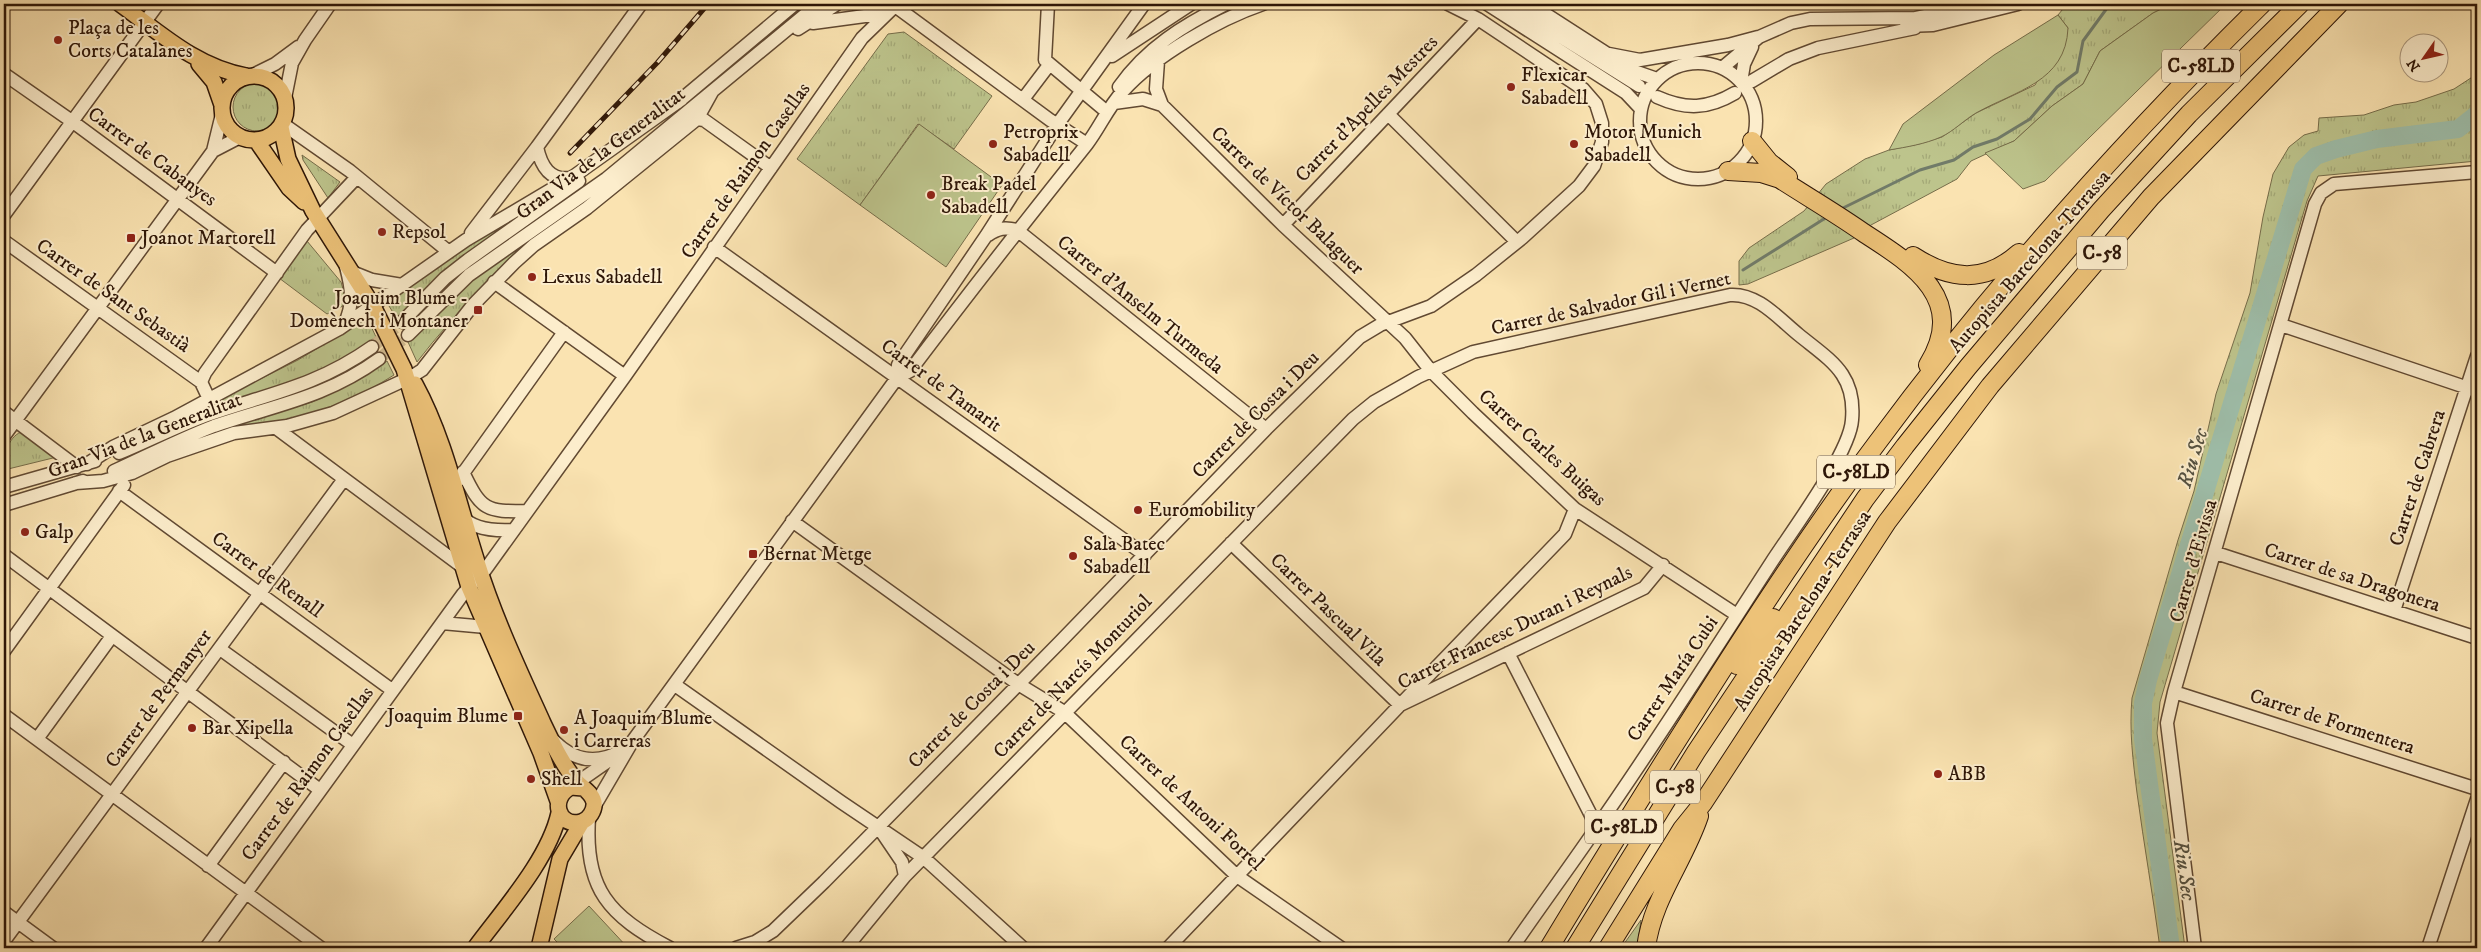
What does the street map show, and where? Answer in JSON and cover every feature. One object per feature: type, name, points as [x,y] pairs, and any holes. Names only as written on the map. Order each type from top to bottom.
[{"type":"highway","name":"C-58LD","points":[[1549,948],[1761,609],[1877,442],[1980,310],[2060,216],[2262,4]]},
{"type":"highway","name":"Autopista Barcelona-Terrassa","points":[[1576,948],[1696,752],[1865,499],[1968,367],[2101,210],[2189,114],[2300,4]]},
{"type":"highway","name":"Autopista Barcelona-Terrassa","points":[[1608,948],[1682,829],[1703,803],[1887,522],[1990,386],[2151,197],[2339,4]]},
{"type":"highway","points":[[1752,141],[1769,162],[1806,193]]},
{"type":"highway","points":[[1728,171],[1770,175],[1806,193],[1942,272],[1968,275],[1991,271],[2002,266],[2060,216]]},
{"type":"highway","points":[[1860,226],[1921,273],[1933,289],[1941,317],[1941,335],[1930,362],[1877,442]]},
{"type":"highway","points":[[1675,745],[1865,499]]},
{"type":"highway","points":[[1646,948],[1657,908],[1673,870],[1692,838],[1703,803]]},
{"type":"highway","points":[[1654,948],[1657,908]]},
{"type":"main road","points":[[120,4],[195,59],[224,72],[250,75],[274,82],[286,98],[287,110],[282,126],[285,150],[315,215],[373,306],[407,375],[422,399],[454,486],[481,575],[504,635],[559,757],[577,786],[592,797],[588,816],[560,859],[539,948]]},
{"type":"main road","points":[[195,59],[214,82],[222,109],[232,130],[240,137],[256,140],[269,137],[282,126]]},
{"type":"main road","points":[[222,109],[227,90],[250,75]]},
{"type":"main road","points":[[256,140],[290,188],[315,215]]},
{"type":"main road","points":[[407,375],[469,586],[541,752],[559,807],[569,822],[588,816]]},
{"type":"main road","points":[[480,947],[550,842],[562,793],[577,786]]},
{"type":"street","points":[[4,215],[158,4]]},
{"type":"street","points":[[286,98],[292,63],[304,40],[330,4]]},
{"type":"street","points":[[466,240],[537,147],[641,4]]},
{"type":"street","name":"Gran Via de la Generalitat","points":[[402,322],[460,266],[590,173],[795,4]]},
{"type":"street","name":"Gran Via de la Generalitat","points":[[408,335],[469,275],[600,184],[818,4]]},
{"type":"street","points":[[756,56],[837,4]]},
{"type":"street","points":[[1048,4],[1045,60],[1049,65],[1083,91],[1110,108],[1143,99],[1162,105]]},
{"type":"street","points":[[897,378],[898,365],[986,236],[1057,125],[1144,4]]},
{"type":"street","points":[[1102,64],[1191,4]]},
{"type":"street","points":[[1110,108],[1115,94],[1129,72],[1152,48],[1197,18],[1226,4]]},
{"type":"street","points":[[670,948],[640,933],[618,916],[600,892],[589,860],[588,816],[632,742],[897,378],[910,370],[1017,230],[1087,144],[1110,108],[1127,87],[1158,61],[1207,29],[1263,4]]},
{"type":"street","points":[[1448,4],[1478,19]]},
{"type":"street","points":[[1488,4],[1626,93],[1641,108]]},
{"type":"street","points":[[1508,4],[1639,86]]},
{"type":"street","points":[[1530,4],[1634,71],[1658,79]]},
{"type":"street","points":[[1609,54],[1640,60],[1728,45],[1759,37],[1791,23],[1810,19],[1915,18],[1981,4]]},
{"type":"street","points":[[1657,97],[1676,105],[1700,107],[1720,101],[1743,85],[1789,59],[1818,48],[1897,33],[1920,26],[1965,19],[2018,4]]},
{"type":"street","points":[[806,24],[893,7],[1024,98],[1057,125],[1087,144]]},
{"type":"street","name":"Carrer de Raimon Casellas","points":[[206,948],[442,622],[469,586],[481,575],[514,530],[625,376],[862,38],[893,7]]},
{"type":"street","name":"Carrer de Costa i Deu","points":[[736,948],[755,942],[773,931],[1360,337],[1387,323],[1431,306],[1476,275],[1517,242],[1580,186],[1594,166],[1602,142],[1602,123],[1596,104],[1583,89],[1478,19]]},
{"type":"street","name":"Carrer d'Apelles Mestres","points":[[1283,225],[1478,19]]},
{"type":"street","points":[[1832,19],[1856,23],[1920,26]]},
{"type":"street","points":[[1722,68],[1759,37]]},
{"type":"street","points":[[1743,85],[1746,57],[1759,37]]},
{"type":"street","points":[[250,75],[284,58],[304,40]]},
{"type":"street","points":[[1158,61],[1156,89],[1162,105]]},
{"type":"street","points":[[1688,63],[1706,63],[1722,68],[1743,85],[1749,94],[1755,113],[1752,141],[1741,160],[1728,171],[1711,178],[1692,179],[1666,170],[1653,158],[1644,143],[1640,126],[1641,108],[1647,92],[1658,79],[1672,68],[1688,63]]},
{"type":"street","points":[[1024,98],[1049,65]]},
{"type":"street","name":"Carrer de Cabanyes","points":[[4,74],[73,122],[277,273]]},
{"type":"street","points":[[76,483],[103,481],[132,473],[206,441],[234,433],[276,428],[332,413],[407,375],[422,370],[449,334],[494,282],[534,245],[594,202],[697,119],[712,92]]},
{"type":"street","points":[[4,412],[82,465],[113,447],[209,399],[344,325],[466,240],[571,178],[682,99]]},
{"type":"street","name":"Carrer de Víctor Balaguer","points":[[1162,105],[1283,225],[1387,323]]},
{"type":"street","points":[[4,436],[179,200],[213,151],[222,109]]},
{"type":"street","points":[[1388,114],[1517,242]]},
{"type":"street","points":[[697,119],[704,120],[770,168]]},
{"type":"street","points":[[282,126],[357,176],[449,252]]},
{"type":"street","points":[[213,151],[240,137]]},
{"type":"street","points":[[537,147],[541,163],[550,174],[562,179],[571,178]]},
{"type":"street","name":"Carrer d'Eivissa","points":[[2196,948],[2167,723],[2174,692],[2316,204],[2321,192],[2334,184],[2343,182],[2477,172]]},
{"type":"street","points":[[209,399],[203,377],[307,230],[315,215],[357,176]]},
{"type":"street","points":[[986,236],[997,229],[1017,230]]},
{"type":"street","name":"Carrer d'Anselm Turmeda","points":[[1017,230],[1266,430]]},
{"type":"street","name":"Carrer de Sant Sebastià","points":[[4,241],[98,309],[203,377]]},
{"type":"street","name":"Carrer de Tamarit","points":[[714,247],[1145,554]]},
{"type":"street","points":[[348,266],[372,280],[402,285]]},
{"type":"street","points":[[344,325],[352,305],[348,266]]},
{"type":"street","points":[[494,282],[625,376]]},
{"type":"street","name":"Carrer de Salvador Gil i Vernet","points":[[1431,370],[1472,352],[1741,294],[1752,297],[1834,364],[1847,379],[1853,401],[1852,423]]},
{"type":"street","name":"Carrer Carles Buigas","points":[[1387,323],[1406,338],[1431,370],[1519,457],[1576,509],[1737,615]]},
{"type":"street","points":[[2281,325],[2472,389]]},
{"type":"street","points":[[454,486],[564,332]]},
{"type":"street","name":"Gran Via de la Generalitat","points":[[4,487],[82,465],[132,448],[198,419],[310,383],[376,353],[341,383],[316,395],[202,431],[112,472],[4,505]]},
{"type":"street","name":"Carrer de Cabrera","points":[[2394,611],[2472,389],[2477,356]]},
{"type":"street","name":"Carrer de Narcís Monturiol","points":[[846,948],[904,876],[924,858],[1064,712],[1353,419],[1374,402],[1431,370]]},
{"type":"street","name":"Carrer María Cubi","points":[[1512,948],[1708,664],[1737,615],[1820,488],[1844,445],[1852,423]]},
{"type":"street","points":[[276,428],[464,570],[481,575]]},
{"type":"street","points":[[430,455],[454,506],[464,519],[495,531],[514,530]]},
{"type":"street","points":[[463,472],[482,504],[497,512],[527,511]]},
{"type":"street","points":[[4,651],[132,473]]},
{"type":"street","name":"Carrer de Permanyer","points":[[4,941],[344,479]]},
{"type":"street","name":"Carrer de Renall","points":[[119,491],[392,690]]},
{"type":"street","points":[[1400,705],[1565,534],[1576,509]]},
{"type":"street","name":"Carrer de Antoni Forrel","points":[[792,521],[1018,684],[1064,712],[1237,876],[1341,948]]},
{"type":"street","name":"Carrer Pascual Vila","points":[[1231,542],[1400,705]]},
{"type":"street","name":"Carrer de sa Dragonera","points":[[2216,553],[2477,638]]},
{"type":"street","points":[[4,555],[320,790]]},
{"type":"street","name":"Carrer Francesc Duran i Reynals","points":[[1168,948],[1400,705],[1644,588],[1663,565]]},
{"type":"street","points":[[442,622],[486,627]]},
{"type":"street","points":[[37,739],[112,636]]},
{"type":"street","points":[[220,649],[353,745]]},
{"type":"street","points":[[1508,653],[1597,827]]},
{"type":"street","points":[[675,685],[924,858],[1023,948]]},
{"type":"street","name":"Carrer de Formentera","points":[[2174,692],[2477,789]]},
{"type":"street","points":[[4,715],[321,948]]},
{"type":"street","points":[[549,735],[565,751],[578,758],[597,760],[621,751]]},
{"type":"street","points":[[577,786],[632,742]]},
{"type":"street","points":[[208,866],[284,762]]},
{"type":"street","points":[[2428,948],[2477,799]]},
{"type":"street","points":[[878,826],[902,862],[904,876]]},
{"type":"street","points":[[4,912],[53,948]]},
{"type":"green space","points":[[2067,4],[2172,4],[2153,13],[2100,51],[2083,84],[2052,106],[2014,141],[1971,161],[1957,179],[1871,225],[1854,238],[1748,284],[1739,285],[1739,261],[1749,248],[1804,211],[1826,184],[1865,159],[1889,150],[1942,137],[1976,113],[2035,85],[2068,28],[2058,15]]},
{"type":"green space","points":[[2172,4],[2226,4],[2045,181],[2023,189],[1985,153],[2014,141],[2052,106],[2083,84],[2100,51],[2153,13]]},
{"type":"green space","points":[[2058,15],[2068,28],[2065,46],[2058,61],[2048,73],[2022,91],[1976,113],[1941,137],[1889,150],[1903,124],[1994,55]]},
{"type":"green space","points":[[904,32],[992,96],[954,149],[918,124],[860,205],[797,159],[888,34]]},
{"type":"green space","points":[[2477,74],[2477,161],[2318,176],[2307,201],[2160,702],[2157,733],[2185,948],[2160,948],[2134,769],[2131,734],[2132,698],[2194,491],[2216,394],[2250,293],[2263,217],[2273,174],[2289,147],[2304,135],[2318,131],[2319,118],[2364,115],[2394,105],[2416,102],[2454,89]]},
{"type":"green space","points":[[252,83],[262,83],[274,90],[281,102],[281,112],[274,124],[262,131],[252,131],[244,127],[237,120],[233,112],[233,102],[237,94],[244,87]]},
{"type":"green space","name":"Break Padel Sabadell","points":[[919,124],[1002,185],[946,267],[860,205]]},
{"type":"green space","points":[[302,155],[340,182],[328,198],[303,160]]},
{"type":"green space","points":[[560,190],[397,319],[389,306],[392,299],[447,258]]},
{"type":"green space","points":[[553,223],[481,289],[448,324],[417,362],[408,342],[468,283]]},
{"type":"green space","points":[[307,241],[341,282],[345,296],[343,306],[327,314],[279,278]]},
{"type":"green space","points":[[363,321],[369,322],[376,337],[326,370],[175,422],[298,360]]},
{"type":"green space","points":[[387,361],[394,375],[369,390],[343,402],[261,428],[177,447],[227,427],[312,402],[363,377]]},
{"type":"green space","points":[[21,432],[57,457],[4,470],[9,443]]},
{"type":"green space","points":[[589,906],[628,948],[563,948],[554,939]]},
{"type":"green space","points":[[1641,920],[1637,948],[1621,948]]},
{"type":"waterway","points":[[1839,210],[1920,170],[1954,160],[1973,147],[1997,139],[2030,119],[2057,87],[2077,72],[2083,41],[2110,4]]},
{"type":"waterway","name":"Riu Sec","points":[[2171,948],[2143,739],[2143,703],[2148,680],[2303,169],[2316,156],[2336,149],[2377,139],[2458,129],[2477,114]]},
{"type":"waterway","points":[[1743,270],[1827,217]]},
{"type":"waterway","points":[[2142,948],[2171,943]]},
{"type":"waterway","points":[[2070,947],[2076,948]]},
{"type":"tunnel","points":[[1639,86],[1657,97]]},
{"type":"tunnel","points":[[372,347],[402,322]]},
{"type":"tunnel","points":[[379,359],[408,335]]},
{"type":"railway","points":[[570,153],[657,63],[708,4]]},
{"type":"place","name":"Plaça de les Corts Catalanes","points":[[58,40]]},
{"type":"place","name":"Flexicar Sabadell","points":[[1511,87]]},
{"type":"place","name":"Petroprix Sabadell","points":[[993,144]]},
{"type":"place","name":"Motor Munich Sabadell","points":[[1574,144]]},
{"type":"place","name":"Break Padel Sabadell","points":[[931,195]]},
{"type":"place","name":"Repsol","points":[[382,232]]},
{"type":"place","name":"Joanot Martorell","points":[[131,238]]},
{"type":"place","name":"Lexus Sabadell","points":[[532,277]]},
{"type":"place","name":"Joaquim Blume - Domènech i Montaner","points":[[478,310]]},
{"type":"place","name":"Euromobility","points":[[1138,510]]},
{"type":"place","name":"Galp","points":[[25,532]]},
{"type":"place","name":"Bernat Metge","points":[[753,554]]},
{"type":"place","name":"Sala Batec Sabadell","points":[[1073,556]]},
{"type":"place","name":"Joaquim Blume","points":[[518,716]]},
{"type":"place","name":"Bar Xipella","points":[[192,728]]},
{"type":"place","name":"A Joaquim Blume i Carreras","points":[[564,730]]},
{"type":"place","name":"ABB","points":[[1938,774]]},
{"type":"place","name":"Shell","points":[[531,779]]}]
